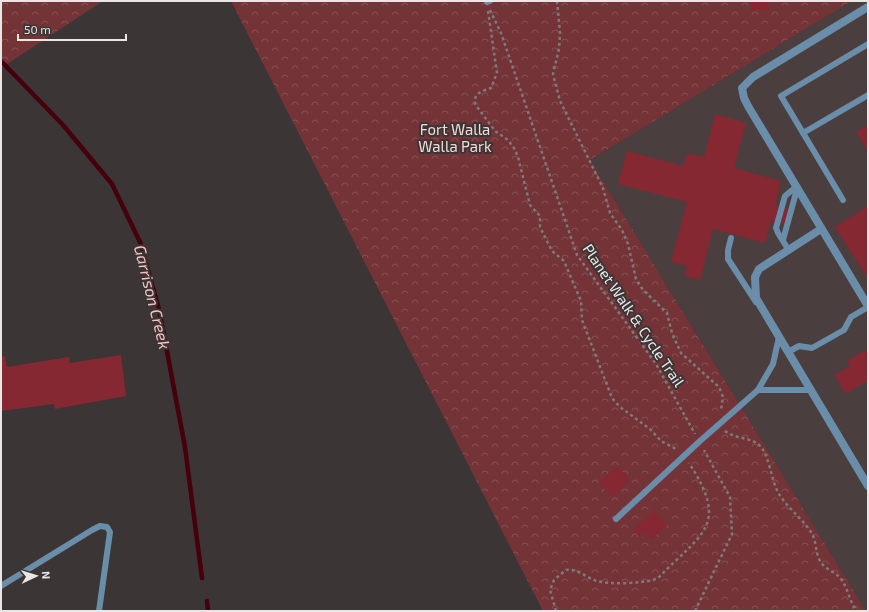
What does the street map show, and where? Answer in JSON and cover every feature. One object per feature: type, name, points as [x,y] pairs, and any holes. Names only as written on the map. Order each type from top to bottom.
[{"type":"street","points":[[868,7],[753,77],[742,88],[744,98],[748,106],[868,306]]},
{"type":"street","points":[[821,229],[766,263],[759,269],[755,277],[756,298],[760,308],[779,337],[868,486]]},
{"type":"lane","points":[[843,200],[781,96],[868,44]]},
{"type":"lane","points":[[803,133],[868,95]]},
{"type":"lane","points":[[783,240],[796,188]]},
{"type":"lane","points":[[788,249],[776,228],[785,196],[796,188]]},
{"type":"lane","points":[[730,238],[728,259],[760,308]]},
{"type":"lane","points":[[788,352],[799,346],[812,348],[844,330],[851,317],[868,306]]},
{"type":"lane","points":[[616,519],[700,441],[758,390],[773,364],[779,337]]},
{"type":"lane","points":[[758,390],[810,390]]},
{"type":"lane","points":[[1,586],[92,530],[100,526],[107,527],[110,532],[100,611]]},
{"type":"path","points":[[557,1],[560,38],[553,74],[560,101],[590,165],[603,188],[610,213],[622,230],[628,244],[636,279],[667,313],[672,333],[681,353],[719,388],[723,402],[721,407],[720,423],[727,433],[755,442],[764,450],[773,483],[779,495],[811,532],[816,552],[821,562],[828,570],[840,578],[850,602],[857,611]]},
{"type":"path","points":[[488,2],[497,73],[491,88],[477,94],[474,99],[475,104],[495,131],[508,140],[514,148],[518,157],[530,205],[540,216],[540,227],[552,251],[564,261],[581,301],[582,320],[612,398],[650,429],[661,441],[674,447],[684,456],[708,497],[710,514],[706,530],[658,578],[653,580],[609,583],[595,580],[576,570],[566,570],[554,580],[550,590],[556,611]]},
{"type":"path","name":"Planet Walk & Cycle Trail","points":[[488,2],[501,33],[577,255],[656,364],[700,441],[730,498],[732,534],[695,611]]},
{"type":"shaded area","points":[[852,1],[868,1],[868,611],[866,611],[590,160]]},
{"type":"green space","points":[[1,1],[103,1],[1,68]]},
{"type":"green space","name":"Fort Walla Walla Park","points":[[231,1],[852,1],[590,160],[866,611],[543,611]]},
{"type":"building","points":[[751,1],[769,1],[768,10],[751,10]]},
{"type":"building","points":[[715,114],[746,123],[734,168],[781,181],[775,205],[789,209],[784,225],[771,221],[765,243],[713,229],[700,280],[684,276],[687,266],[671,262],[687,202],[618,184],[627,151],[683,166],[687,153],[704,157]]},
{"type":"building","points":[[868,125],[868,152],[856,132]]},
{"type":"building","points":[[868,206],[868,279],[835,227]]},
{"type":"building","points":[[865,350],[868,354],[868,380],[846,394],[834,375],[850,366],[847,361]]},
{"type":"building","points":[[121,355],[126,396],[55,409],[54,404],[1,411],[1,357],[5,356],[7,367],[69,357],[70,363]]},
{"type":"building","points":[[617,466],[630,480],[612,497],[599,483]]},
{"type":"building","points":[[654,511],[667,525],[652,539],[645,532],[639,537],[633,530]]},
{"type":"waterway","name":"Garrison Creek","points":[[1,61],[63,125],[112,184],[140,242],[159,309],[185,447],[202,578]]},
{"type":"waterway","name":"Garrison Creek","points":[[207,601],[208,611]]}]
